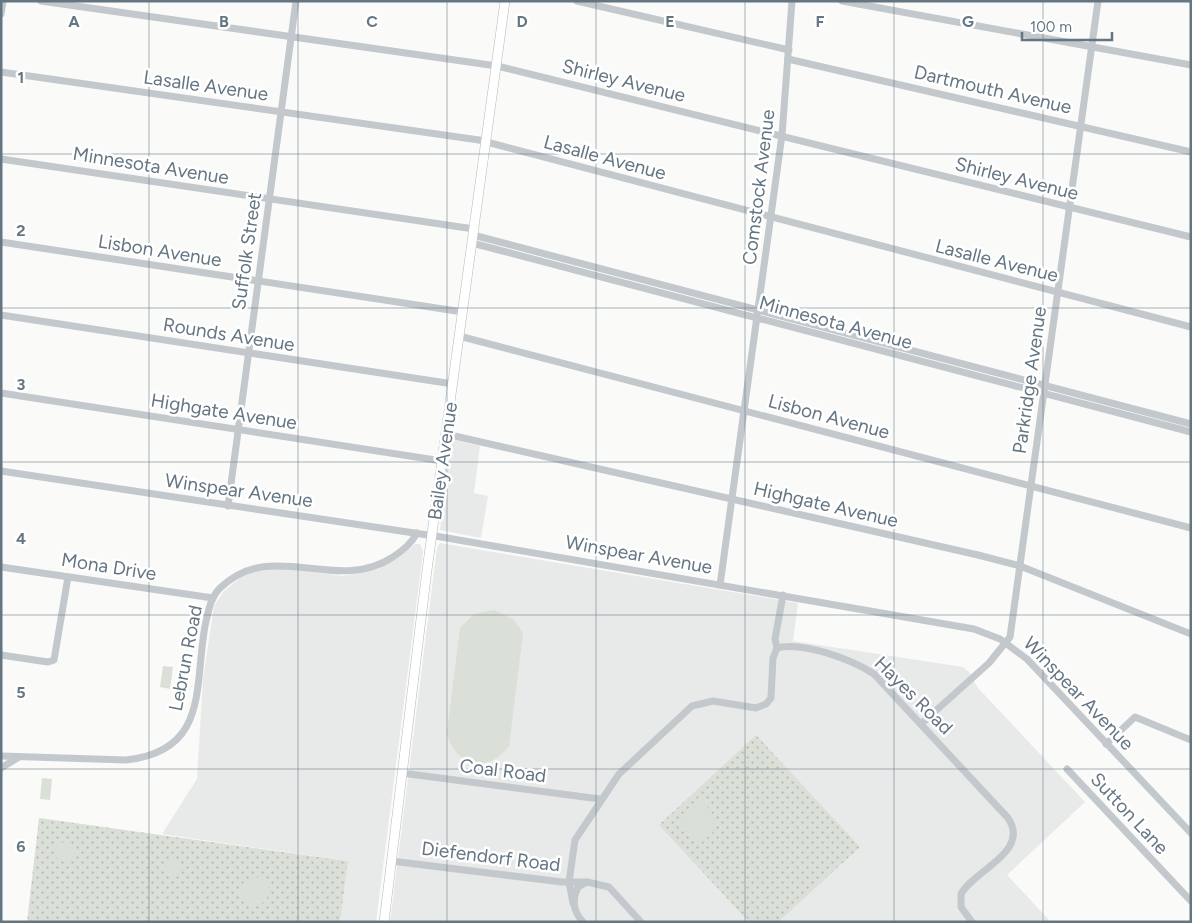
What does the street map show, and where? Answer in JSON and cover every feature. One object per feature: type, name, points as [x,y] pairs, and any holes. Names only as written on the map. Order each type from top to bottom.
[{"type":"main road","name":"Bailey Avenue","points":[[384,922],[432,536],[505,1]]},
{"type":"street","points":[[1,14],[3,1]]},
{"type":"street","name":"Shirley Avenue","points":[[41,1],[497,66],[1191,237]]},
{"type":"street","name":"Suffolk Street","points":[[228,506],[296,1]]},
{"type":"street","points":[[577,1],[789,50]]},
{"type":"street","name":"Comstock Avenue","points":[[720,585],[782,135],[792,1]]},
{"type":"street","points":[[842,1],[1191,65]]},
{"type":"street","name":"Parkridge Avenue","points":[[1007,643],[1010,638],[1098,1]]},
{"type":"street","name":"Dartmouth Avenue","points":[[788,59],[1191,152]]},
{"type":"street","name":"Lasalle Avenue","points":[[1,72],[486,143],[1191,327]]},
{"type":"street","name":"Minnesota Avenue","points":[[1,159],[269,199],[473,235],[1188,423]]},
{"type":"street","name":"Minnesota Avenue","points":[[473,235],[614,281],[1187,431]]},
{"type":"street","name":"Lisbon Avenue","points":[[1,242],[463,312]]},
{"type":"street","points":[[614,281],[617,272]]},
{"type":"street","name":"Rounds Avenue","points":[[1,315],[453,384]]},
{"type":"street","name":"Lisbon Avenue","points":[[459,336],[1191,528]]},
{"type":"street","points":[[899,355],[901,347]]},
{"type":"street","name":"Highgate Avenue","points":[[1,393],[442,460]]},
{"type":"street","points":[[1187,431],[1188,423]]},
{"type":"street","name":"Highgate Avenue","points":[[446,434],[1020,566],[1191,634]]},
{"type":"street","name":"Winspear Avenue","points":[[1,471],[417,533],[959,625],[985,633],[1007,643],[1027,658],[1191,833]]},
{"type":"street","name":"Lebrun Road","points":[[1,756],[126,760],[153,754],[170,745],[182,733],[193,714],[204,630],[213,598],[219,590],[234,578],[258,566],[284,564],[341,572],[372,567],[407,547],[417,533]]},
{"type":"street","name":"Mona Drive","points":[[1,566],[213,598]]},
{"type":"street","points":[[1,655],[48,662],[54,660],[68,577]]},
{"type":"street","points":[[583,922],[576,912],[569,882],[574,840],[600,799],[627,765],[692,706],[713,701],[756,708],[766,704],[772,694],[773,658],[777,648],[775,639],[783,595]]},
{"type":"street","points":[[922,723],[1007,643]]},
{"type":"street","name":"Hayes Road","points":[[777,648],[787,647],[832,654],[857,663],[881,680],[1008,818],[1014,830],[1014,840],[961,894],[961,906],[972,922]]},
{"type":"street","points":[[1106,744],[1135,717],[1191,740]]},
{"type":"street","points":[[1,768],[19,757]]},
{"type":"street","name":"Sutton Lane","points":[[1067,769],[1191,901]]},
{"type":"street","name":"Coal Road","points":[[402,773],[600,799]]},
{"type":"street","name":"Diefendorf Road","points":[[391,861],[569,882],[587,882],[609,888],[641,922]]},
{"type":"street","points":[[573,903],[578,887],[587,882]]},
{"type":"shaded area","points":[[455,440],[480,446],[474,493],[488,496],[481,538],[440,530],[451,445]]},
{"type":"shaded area","points":[[440,543],[798,603],[793,641],[963,667],[969,672],[978,688],[1085,802],[1007,875],[1051,922],[390,922],[437,548]]},
{"type":"shaded area","points":[[415,544],[420,544],[423,552],[376,922],[340,922],[348,861],[162,834],[197,779],[203,679],[214,606],[223,592],[241,577],[265,568],[281,568],[342,576],[378,569],[398,558]]},
{"type":"shaded area","points":[[494,610],[513,619],[523,633],[509,746],[491,761],[472,763],[457,753],[451,744],[447,732],[460,628],[474,614]]},
{"type":"shaded area","points":[[163,666],[173,667],[170,689],[160,687]]},
{"type":"shaded area","points":[[756,735],[860,847],[778,922],[749,922],[659,825]]},
{"type":"shaded area","points":[[42,778],[52,779],[50,800],[40,799]]},
{"type":"shaded area","points":[[700,796],[714,816],[713,832],[699,845],[681,827],[682,815]]},
{"type":"shaded area","points":[[39,818],[348,861],[340,922],[27,922]]},
{"type":"shaded area","points":[[61,842],[69,842],[75,848],[75,856],[69,862],[61,862],[55,856],[55,848]]},
{"type":"shaded area","points":[[174,859],[180,862],[183,868],[180,874],[174,877],[168,874],[165,868],[168,862]]},
{"type":"shaded area","points":[[255,877],[265,881],[269,891],[265,901],[255,905],[245,901],[241,891],[245,881]]}]
